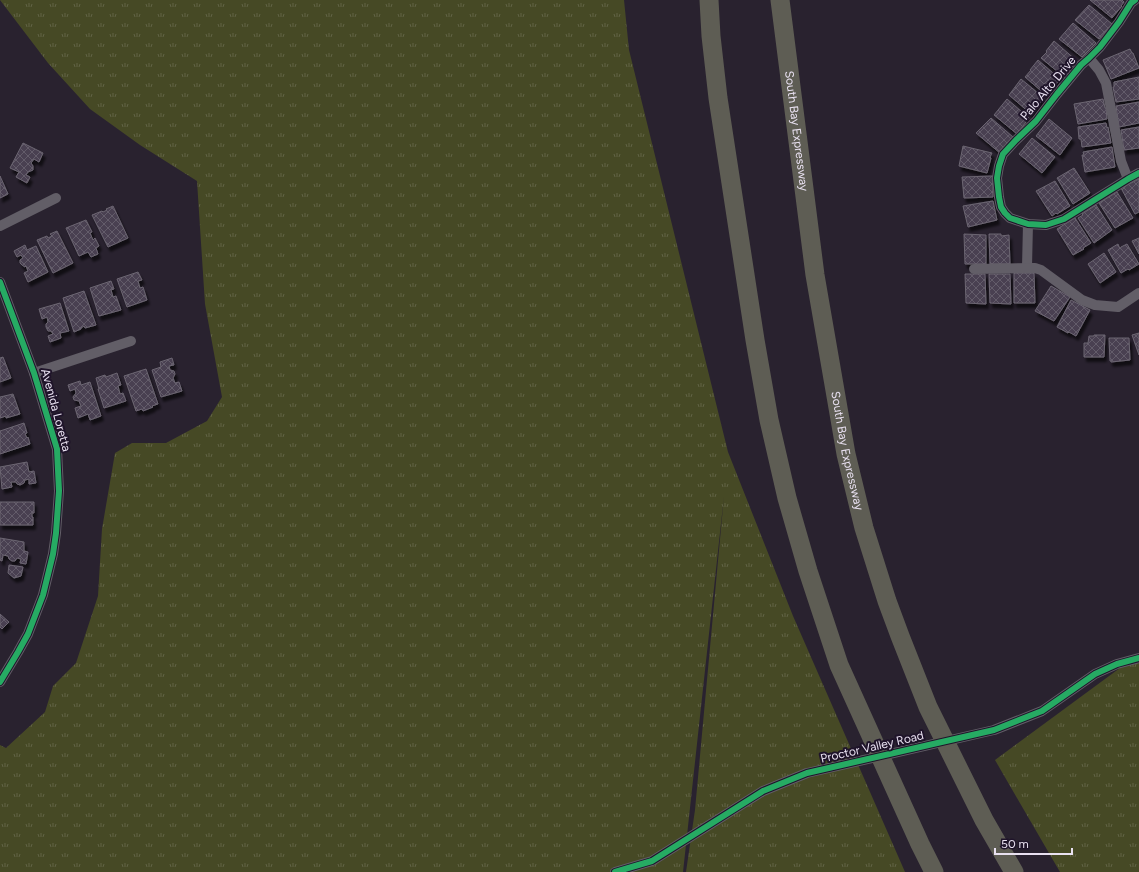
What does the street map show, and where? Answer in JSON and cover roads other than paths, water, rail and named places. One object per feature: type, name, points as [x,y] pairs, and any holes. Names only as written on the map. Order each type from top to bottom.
[{"type":"highway","points":[[709,0],[711,36],[718,98],[756,347],[769,420],[787,498],[804,560],[839,665],[934,872]]},
{"type":"highway","name":"South Bay Expressway","points":[[780,0],[815,275],[846,454],[856,499],[875,564],[900,636],[928,707],[984,820],[1014,872]]},
{"type":"street","name":"Palo Alto Drive","points":[[1135,0],[1109,36],[1081,65],[1036,121],[1003,154],[997,178],[1001,207],[1005,214],[1010,218],[1028,224],[1046,225],[1064,220],[1139,173]]},
{"type":"street","points":[[1089,58],[1099,70],[1106,83],[1120,161],[1128,179]]},
{"type":"street","points":[[0,226],[56,198]]},
{"type":"street","points":[[1027,267],[1028,224]]},
{"type":"street","points":[[974,270],[1027,267],[1035,268],[1041,270],[1082,300],[1095,305],[1118,307],[1139,293]]},
{"type":"street","name":"Avenida Loretta","points":[[0,282],[34,373],[57,449],[59,492],[56,533],[43,595],[36,614],[18,652],[0,682]]},
{"type":"street","points":[[34,373],[131,341]]},
{"type":"street","name":"Proctor Valley Road","points":[[615,872],[652,862],[763,791],[807,773],[994,730],[1042,711],[1095,674],[1117,664],[1139,658]]}]
